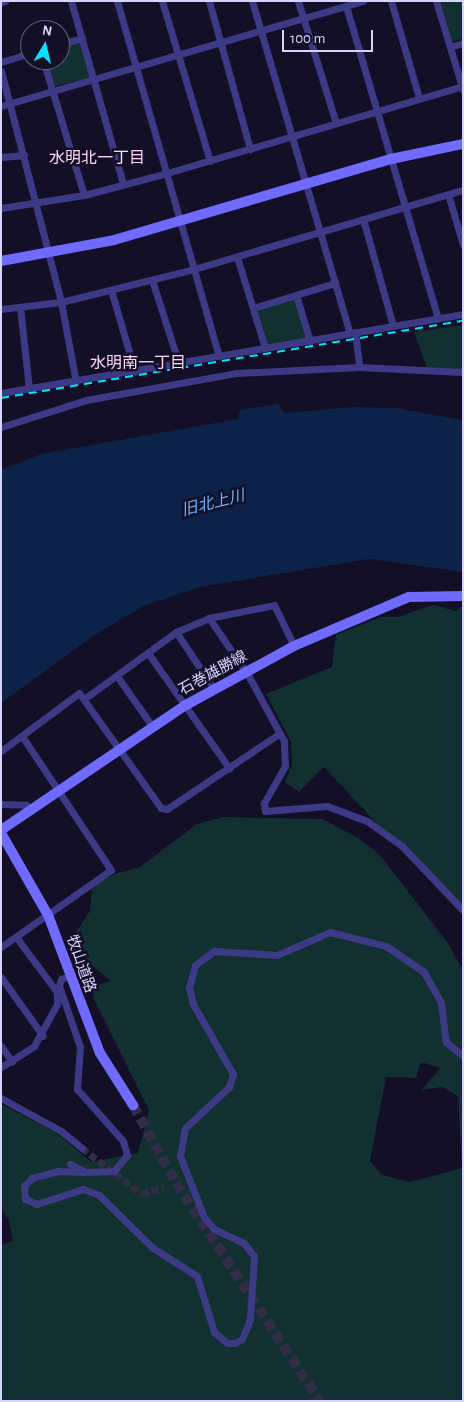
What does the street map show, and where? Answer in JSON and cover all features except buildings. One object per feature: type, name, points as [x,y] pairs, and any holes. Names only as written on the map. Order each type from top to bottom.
[{"type":"street","points":[[1,2],[5,1]]},
{"type":"street","points":[[71,1],[95,79],[123,184]]},
{"type":"street","points":[[116,1],[219,356]]},
{"type":"street","points":[[162,1],[210,161]]},
{"type":"street","points":[[209,1],[250,149]]},
{"type":"street","points":[[252,1],[335,283],[352,332],[359,367]]},
{"type":"street","points":[[298,1],[336,123]]},
{"type":"street","points":[[1,106],[12,105],[363,1]]},
{"type":"street","points":[[391,1],[419,98]]},
{"type":"street","points":[[1,208],[36,205],[84,195],[210,161],[419,98],[462,87],[436,1]]},
{"type":"street","points":[[346,6],[438,319]]},
{"type":"street","points":[[70,41],[82,38]]},
{"type":"street","points":[[450,46],[463,43]]},
{"type":"street","points":[[1,62],[20,56]]},
{"type":"street","points":[[46,70],[84,195]]},
{"type":"street","points":[[1,71],[12,105],[61,302],[76,382]]},
{"type":"street","points":[[1,261],[49,254],[181,221],[391,159],[463,144]]},
{"type":"street","points":[[1,157],[24,155]]},
{"type":"street","points":[[1,308],[61,302],[152,280],[237,257],[463,190]]},
{"type":"street","points":[[448,194],[463,245]]},
{"type":"street","points":[[363,219],[393,326]]},
{"type":"street","points":[[237,257],[265,348]]},
{"type":"street","points":[[152,280],[179,364]]},
{"type":"street","points":[[253,308],[335,283]]},
{"type":"street","points":[[111,290],[135,372]]},
{"type":"street","points":[[296,295],[310,341]]},
{"type":"street","points":[[20,306],[29,388]]},
{"type":"street","points":[[1,393],[135,372],[352,332],[463,314]]},
{"type":"street","points":[[1,427],[86,400],[236,373],[359,367],[463,372]]},
{"type":"street","name":"石巻雄勝線","points":[[1,832],[152,726],[214,689],[294,646],[409,597],[463,596]]},
{"type":"street","points":[[84,699],[176,632],[209,618],[274,604],[294,646]]},
{"type":"street","points":[[209,618],[245,672],[280,733],[286,753],[285,766],[264,803],[265,811],[327,806],[367,821],[402,846],[463,910]]},
{"type":"street","points":[[176,632],[214,689]]},
{"type":"street","points":[[148,653],[229,768]]},
{"type":"street","points":[[117,676],[152,726]]},
{"type":"street","points":[[1,751],[79,693],[164,810],[280,733]]},
{"type":"street","points":[[1,947],[111,870],[22,736]]},
{"type":"street","points":[[1,804],[26,805],[30,811]]},
{"type":"street","name":"牧山道路","points":[[1,832],[48,915],[97,1047],[133,1105]]},
{"type":"street","points":[[70,976],[59,982],[80,1047],[77,1089],[126,1149],[125,1161],[114,1171],[58,1171],[32,1178],[24,1186],[25,1199],[37,1204],[83,1189],[99,1196],[153,1248],[197,1276],[214,1332],[227,1343],[234,1344],[242,1339],[250,1319],[254,1256],[244,1243],[214,1229],[204,1218],[180,1156],[185,1128],[229,1086],[233,1074],[193,1004],[189,988],[195,965],[214,950],[277,955],[330,932],[386,946],[424,972],[441,1003],[449,1048],[463,1056]]},
{"type":"street","points":[[1,1067],[12,1062],[43,1036],[58,1004],[57,992],[16,937]]},
{"type":"street","points":[[1,977],[43,1036]]},
{"type":"street","points":[[1,1046],[12,1062]]},
{"type":"street","points":[[1,1098],[61,1131],[82,1148]]},
{"type":"street","points":[[70,1164],[86,1172]]},
{"type":"green space","points":[[440,1],[463,1],[463,39],[452,41]]},
{"type":"green space","points":[[81,39],[90,78],[54,86],[49,70],[70,70],[70,43]]},
{"type":"green space","points":[[294,298],[306,338],[269,350],[257,309]]},
{"type":"green space","points":[[462,325],[463,372],[427,368],[414,332]]},
{"type":"green space","points":[[433,605],[456,611],[463,605],[463,916],[324,767],[299,792],[285,782],[292,765],[291,742],[266,694],[332,667],[336,635],[380,617],[398,617]]},
{"type":"green space","points":[[223,817],[322,819],[358,838],[380,855],[447,942],[463,970],[463,1401],[1,1401],[1,1245],[13,1241],[9,1220],[1,1209],[1,1104],[57,1133],[91,1162],[138,1153],[149,1110],[88,987],[111,981],[75,952],[72,938],[90,911],[92,887],[115,874],[140,867],[197,824]],"holes":[[[421,1062],[440,1068],[422,1090],[442,1087],[458,1096],[462,1168],[410,1182],[382,1175],[370,1161],[386,1077],[416,1078]]]},
{"type":"water","name":"旧北上川","points":[[278,404],[284,413],[354,407],[396,408],[463,420],[463,572],[369,559],[200,587],[144,606],[96,634],[1,703],[1,470],[41,454],[238,419],[240,410]]},
{"type":"tunnel","points":[[133,1105],[176,1183],[320,1401]]},
{"type":"tunnel","points":[[82,1148],[142,1194],[164,1187]]},
{"type":"railway","points":[[1,398],[463,321]]},
{"type":"district","name":"水明北一丁目","points":[[97,158]]},
{"type":"district","name":"水明南一丁目","points":[[138,363]]}]
